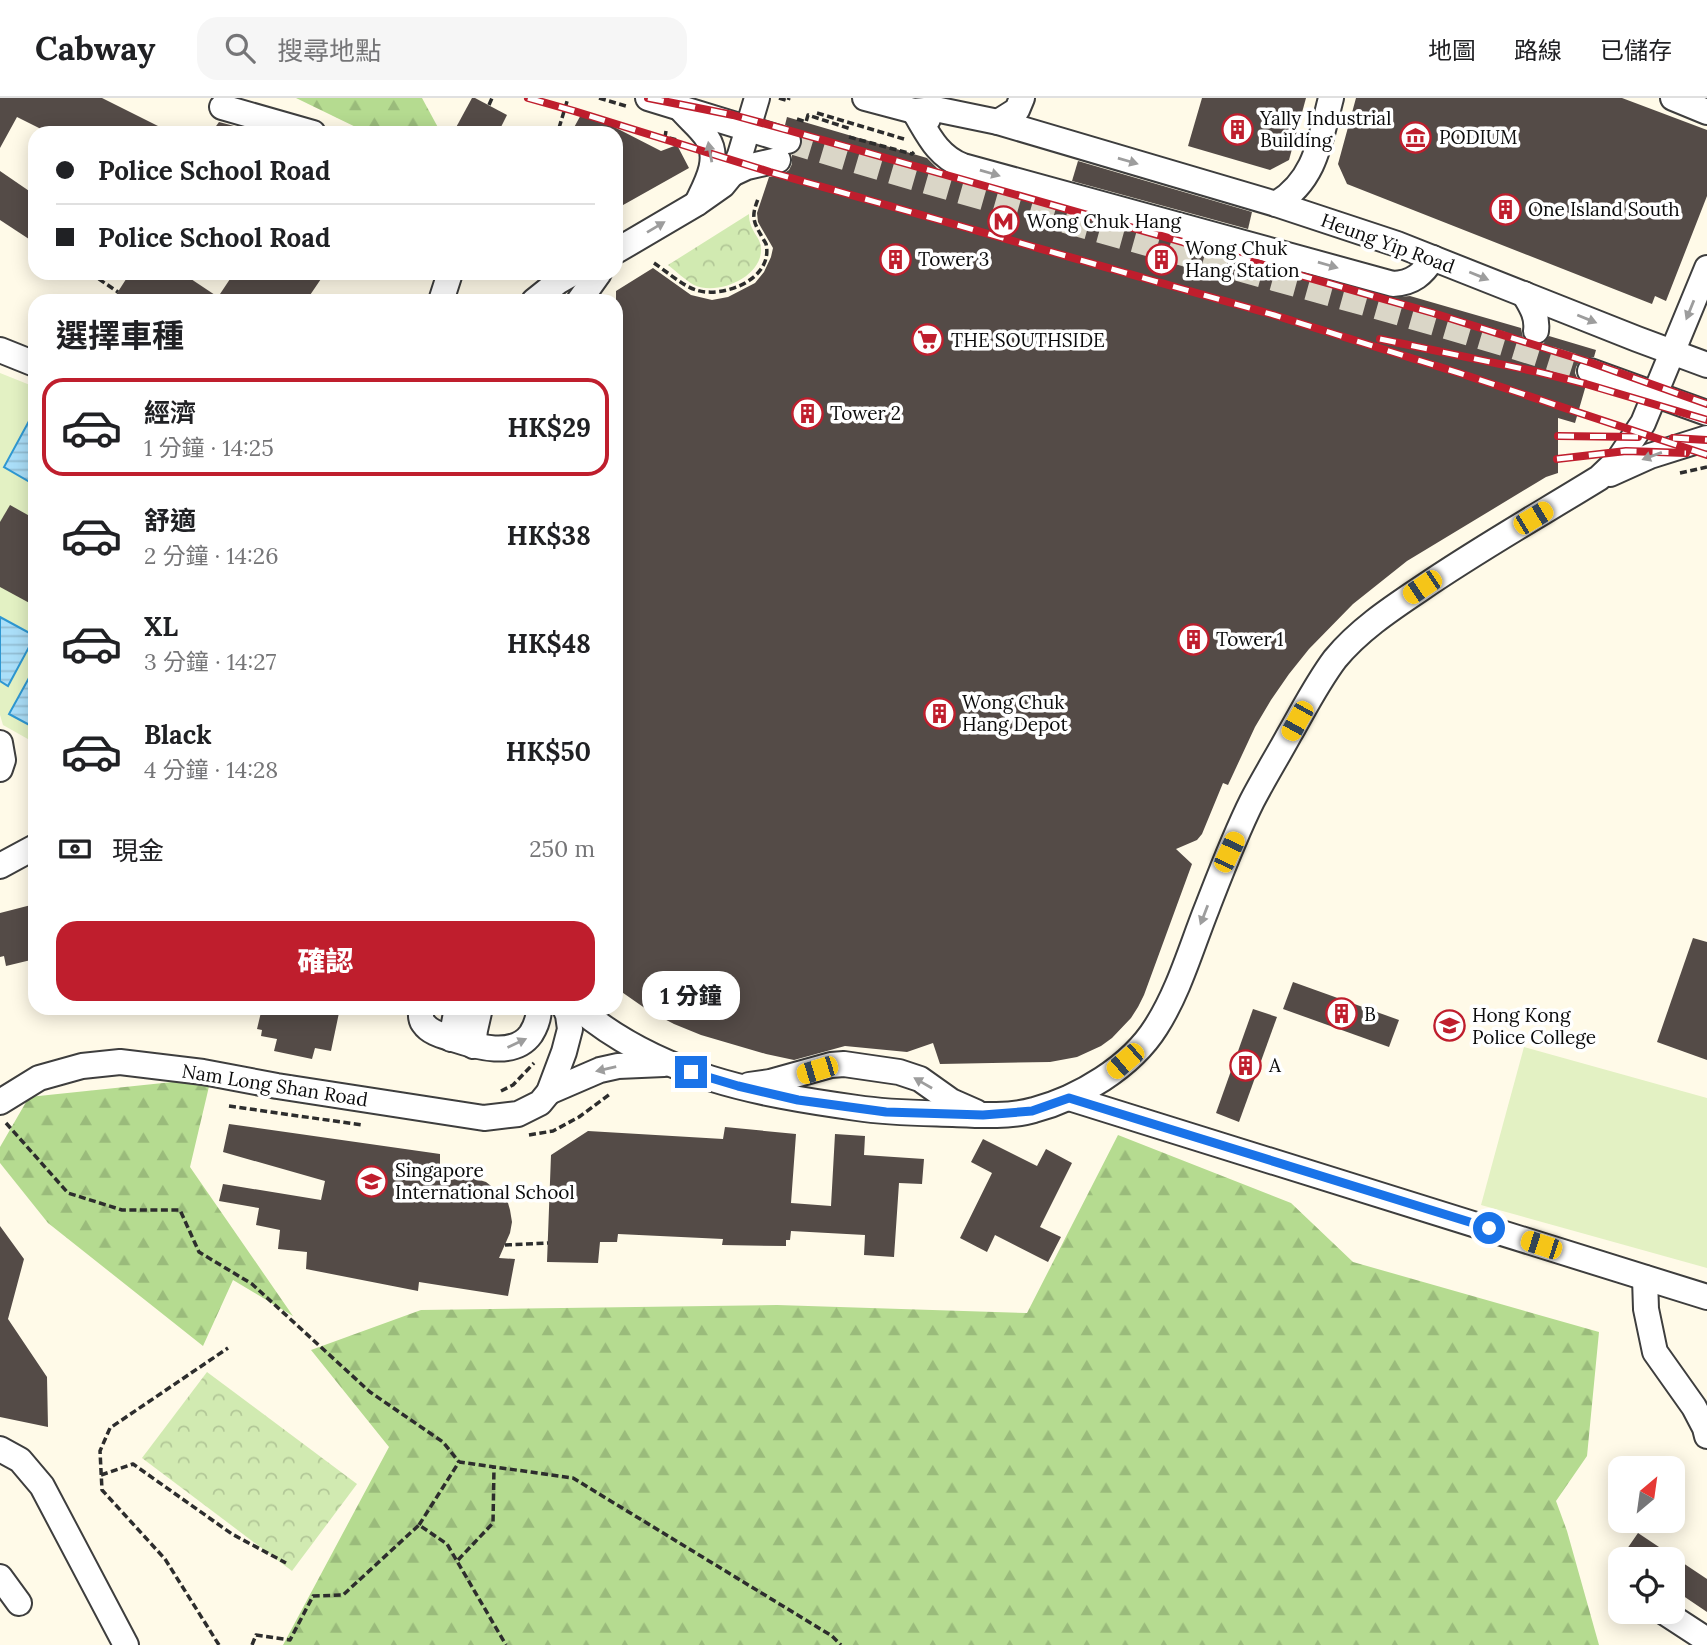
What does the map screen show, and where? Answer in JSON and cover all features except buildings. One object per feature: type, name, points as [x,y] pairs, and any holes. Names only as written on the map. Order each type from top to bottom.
[{"type":"street","points":[[648,98],[747,129],[783,150],[732,174]]},
{"type":"street","points":[[623,247],[723,185],[732,174],[740,155],[757,98]]},
{"type":"street","points":[[998,122],[1017,110],[1022,98]]},
{"type":"street","points":[[1276,204],[1300,184],[1314,162],[1331,98]]},
{"type":"street","points":[[1673,98],[1707,112]]},
{"type":"street","points":[[222,107],[288,126]]},
{"type":"street","name":"Heung Yip Road","points":[[860,107],[914,111],[935,109],[998,122],[1276,204],[1397,244],[1707,365]]},
{"type":"street","points":[[680,108],[707,138],[712,149],[713,163],[696,204]]},
{"type":"street","points":[[914,111],[941,153],[950,161],[963,166],[1393,284],[1404,284],[1413,280],[1427,269],[1433,258]]},
{"type":"street","name":"Heung Yip Road","points":[[914,111],[933,122],[965,130],[1062,142]]},
{"type":"street","points":[[1599,478],[1619,459],[1643,423],[1707,268]]},
{"type":"street","points":[[543,294],[561,280]]},
{"type":"street","points":[[1524,294],[1534,310],[1536,331]]},
{"type":"street","points":[[0,350],[28,361]]},
{"type":"street","points":[[1590,371],[1707,413]]},
{"type":"street","points":[[587,1015],[639,1050],[668,1064],[738,1086],[798,1100],[886,1112],[983,1115],[1032,1111],[1069,1098],[1113,1071],[1155,1030],[1171,1000],[1252,800],[1319,682],[1338,656],[1377,619],[1434,580],[1599,478],[1650,456],[1707,438]]},
{"type":"street","points":[[0,743],[3,760],[0,769]]},
{"type":"street","points":[[0,866],[28,851]]},
{"type":"street","points":[[421,1015],[424,1025],[509,1048],[519,1046],[527,1039],[539,1015]]},
{"type":"street","points":[[449,1031],[475,1030],[479,1015]]},
{"type":"street","points":[[549,1092],[570,1029],[568,1015]]},
{"type":"street","name":"Nam Long Shan Road","points":[[0,1102],[39,1078],[82,1066],[120,1062],[203,1072],[484,1118],[519,1114],[540,1103],[549,1092],[600,1070],[618,1066],[668,1064]]},
{"type":"street","points":[[738,1086],[770,1082],[831,1065],[844,1064],[899,1072],[920,1079],[951,1101],[983,1115]]},
{"type":"street","points":[[1069,1098],[1707,1297]]},
{"type":"street","points":[[1645,1278],[1646,1309],[1655,1352],[1695,1407],[1706,1427],[1707,1436]]},
{"type":"street","points":[[0,1449],[19,1460],[42,1486],[126,1645]]},
{"type":"street","points":[[0,1577],[19,1603]]},
{"type":"street","points":[[1682,1624],[1707,1640]]},
{"type":"path","points":[[489,105],[492,98]]},
{"type":"path","points":[[560,126],[568,98]]},
{"type":"path","points":[[779,98],[788,101],[789,98]]},
{"type":"path","points":[[860,107],[849,136],[912,154]]},
{"type":"path","points":[[817,113],[914,142]]},
{"type":"path","points":[[808,115],[851,129]]},
{"type":"path","points":[[654,263],[694,290],[713,293],[729,291],[753,279],[765,261],[766,244],[754,224],[753,212],[758,199]]},
{"type":"path","points":[[100,280],[118,292]]},
{"type":"path","points":[[1680,473],[1707,467]]},
{"type":"path","points":[[0,1116],[68,1193],[122,1210],[180,1210],[199,1252],[252,1284],[370,1392],[443,1442],[459,1462],[573,1478],[832,1636],[841,1645]]},
{"type":"path","points":[[505,1245],[548,1243]]},
{"type":"path","points":[[219,1645],[165,1559],[102,1490],[100,1451],[110,1428],[228,1348]]},
{"type":"path","points":[[252,1645],[256,1635],[289,1640],[313,1596],[343,1595],[419,1524],[459,1462]]},
{"type":"path","points":[[101,1475],[133,1464],[232,1534],[286,1563]]},
{"type":"path","points":[[457,1561],[493,1523],[494,1467]]},
{"type":"path","points":[[419,1524],[447,1544],[506,1645]]},
{"type":"green space","points":[[296,98],[422,98],[437,126],[354,126]]},
{"type":"green space","points":[[749,214],[761,249],[759,259],[747,276],[726,286],[704,288],[694,285],[668,265]]},
{"type":"green space","points":[[0,373],[28,384],[28,739],[3,725],[0,715]]},
{"type":"green space","points":[[1524,1047],[1707,1098],[1707,1268],[1481,1205]]},
{"type":"green space","points":[[211,1078],[190,1167],[293,1316],[233,1280],[203,1346],[48,1223],[0,1163],[0,1147],[29,1097]]},
{"type":"green space","points":[[1118,1135],[1291,1203],[1353,1262],[1599,1332],[1587,1456],[1556,1501],[1599,1645],[283,1645],[389,1447],[311,1350],[421,1310],[777,1305],[1027,1313]]},
{"type":"green space","points":[[207,1372],[357,1484],[292,1571],[142,1458]]},
{"type":"water","points":[[28,423],[28,481],[4,467]]},
{"type":"water","points":[[0,617],[28,632],[28,649],[8,686],[0,681]]},
{"type":"water","points":[[28,680],[28,724],[9,714]]},
{"type":"tunnel","points":[[788,141],[1440,325],[1590,371]]},
{"type":"railway","points":[[528,98],[622,126]]},
{"type":"railway","points":[[648,98],[733,115],[1433,313],[1592,363],[1707,404]]},
{"type":"railway","points":[[623,126],[770,172],[1274,315],[1707,455]]},
{"type":"railway","points":[[1380,339],[1538,372],[1707,420]]},
{"type":"railway","points":[[1558,436],[1638,437]]},
{"type":"railway","points":[[1673,438],[1707,440]]},
{"type":"railway","points":[[1557,459],[1626,451],[1686,453]]},
{"type":"place","name":"Yally Industrial Building","points":[[1237,129]]},
{"type":"place","name":"PODIUM","points":[[1416,137]]},
{"type":"place","name":"One Island South","points":[[1505,209]]},
{"type":"place","name":"Wong Chuk Hang","points":[[1004,221]]},
{"type":"place","name":"Tower 3","points":[[895,259]]},
{"type":"place","name":"Wong Chuk Hang Station","points":[[1162,259]]},
{"type":"place","name":"THE SOUTHSIDE","points":[[928,340]]},
{"type":"place","name":"Tower 2","points":[[807,413]]},
{"type":"place","name":"Tower 1","points":[[1193,639]]},
{"type":"place","name":"Wong Chuk Hang Depot","points":[[939,713]]},
{"type":"place","name":"B","points":[[1341,1014]]},
{"type":"place","name":"Hong Kong Police College","points":[[1449,1026]]},
{"type":"place","name":"A","points":[[1246,1065]]},
{"type":"place","name":"Singapore International School","points":[[372,1181]]},
{"type":"route","points":[[691,1072],[798,1100],[886,1112],[983,1115],[1032,1111],[1069,1098],[1489,1228]]}]
